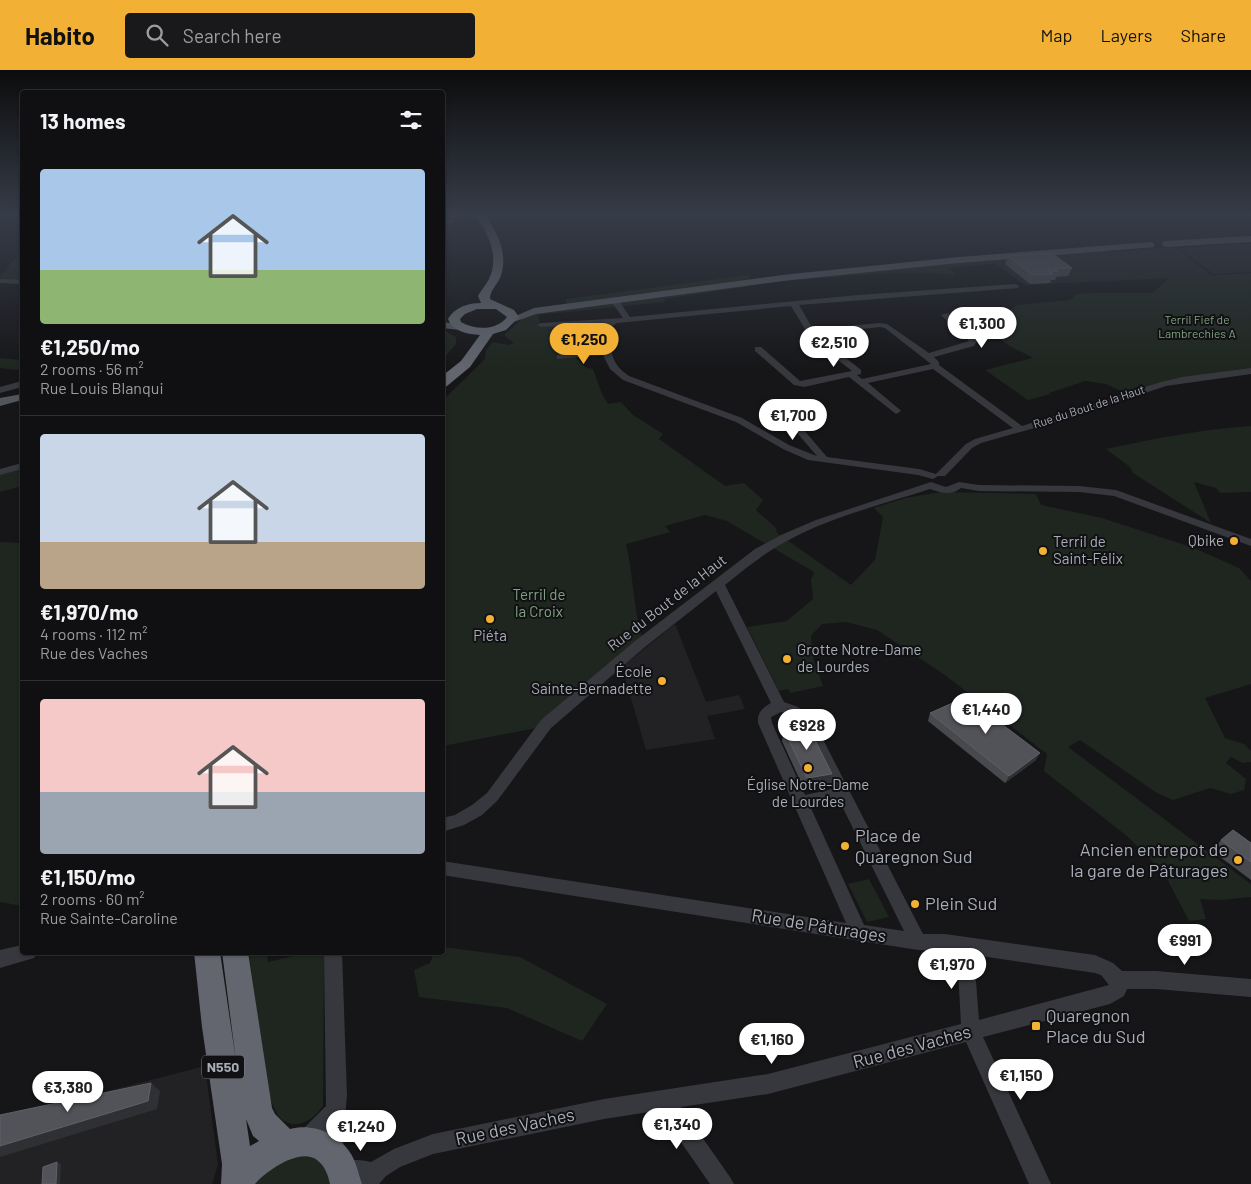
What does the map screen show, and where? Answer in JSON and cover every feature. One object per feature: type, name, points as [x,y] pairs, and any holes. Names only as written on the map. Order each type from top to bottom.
[{"type":"highway","points":[[469,308],[488,276],[489,267]]},
{"type":"highway","points":[[459,324],[489,330],[504,326],[512,320],[512,314],[485,300],[484,296],[496,277],[497,267]]},
{"type":"highway","points":[[459,324],[460,312],[469,308],[498,307]]},
{"type":"highway","points":[[445,369],[471,342],[472,334],[459,324]]},
{"type":"highway","points":[[445,381],[466,364],[489,330]]},
{"type":"highway","name":"N550","points":[[207,955],[216,1027],[238,1164],[237,1182]]},
{"type":"highway","name":"N550","points":[[235,955],[257,1110],[264,1125],[293,1143]]},
{"type":"highway","points":[[237,1182],[261,1156],[293,1143],[323,1147],[353,1174]]},
{"type":"main road","points":[[498,307],[534,311],[753,281],[891,267]]},
{"type":"main road","points":[[512,320],[534,311]]},
{"type":"main road","points":[[445,324],[459,324]]},
{"type":"main road","points":[[0,402],[20,397]]},
{"type":"street","points":[[0,281],[20,282]]},
{"type":"street","points":[[542,326],[628,320],[858,297],[1015,286]]},
{"type":"street","points":[[614,300],[628,320]]},
{"type":"street","points":[[794,304],[814,336],[896,410]]},
{"type":"street","points":[[928,356],[971,344],[973,341],[946,315]]},
{"type":"street","points":[[614,321],[608,326],[607,352],[613,370],[626,378],[739,420],[802,454],[823,460],[919,472],[935,478],[954,478],[959,485],[979,488],[1079,489],[1116,493],[1251,543]]},
{"type":"street","points":[[811,332],[883,326],[928,356],[935,362],[935,366],[1020,429]]},
{"type":"street","points":[[758,348],[797,383],[804,384],[854,373]]},
{"type":"street","points":[[560,357],[607,352]]},
{"type":"street","points":[[865,381],[935,366]]},
{"type":"street","name":"Rue du Bout de la Haut","points":[[445,824],[459,820],[485,804],[505,782],[546,724],[640,644],[768,546],[785,537],[935,478],[978,440],[1020,429],[1164,384],[1251,371]]},
{"type":"street","points":[[0,390],[20,385]]},
{"type":"street","points":[[781,410],[821,454],[823,460]]},
{"type":"street","points":[[0,472],[20,467]]},
{"type":"street","points":[[935,478],[942,490],[955,490],[959,485]]},
{"type":"street","points":[[1209,527],[1251,533]]},
{"type":"street","points":[[718,583],[779,706]]},
{"type":"street","points":[[858,931],[765,724],[764,716],[768,711],[779,706],[791,708],[802,716],[844,793],[918,942]]},
{"type":"street","points":[[800,802],[844,793]]},
{"type":"street","name":"Rue de Pâturages","points":[[445,868],[858,931],[918,942],[945,942],[1100,965],[1112,972],[1118,980]]},
{"type":"street","points":[[965,945],[971,1032],[1040,1184]]},
{"type":"street","points":[[0,959],[20,954]]},
{"type":"street","points":[[333,955],[337,1096],[333,1134],[353,1174]]},
{"type":"street","points":[[1118,980],[1156,980],[1251,988]]},
{"type":"street","name":"Rue des Vaches","points":[[353,1174],[432,1144],[561,1117],[768,1084],[1110,996],[1118,990],[1118,980]]},
{"type":"street","points":[[669,1099],[674,1115],[723,1184]]},
{"type":"street","points":[[293,1143],[326,1122],[334,1112]]},
{"type":"shaded area","points":[[1000,267],[1201,267],[1212,276],[1025,285]]},
{"type":"shaded area","points":[[1204,267],[1251,267],[1251,272],[1213,274]]},
{"type":"shaded area","name":"École Sainte-Bernadette","points":[[675,624],[706,702],[739,695],[745,709],[707,716],[715,739],[646,750],[622,667]]},
{"type":"shaded area","points":[[205,1066],[218,1165],[212,1184],[0,1184],[0,1119]]},
{"type":"green space","points":[[8,267],[20,267],[20,282],[1,281],[0,276]]},
{"type":"green space","points":[[959,267],[949,268],[956,275],[910,273],[771,281],[885,269]]},
{"type":"green space","name":"Terril Fief de Lambrechies A","points":[[1251,273],[1251,371],[1182,380],[1129,395],[1106,384],[1085,381],[1028,400],[985,370],[1033,358],[1005,343],[992,329],[996,320],[1017,305],[1070,300],[1077,294],[1152,293],[1170,278]]},
{"type":"green space","points":[[749,275],[749,279],[566,304],[566,299]]},
{"type":"green space","name":"Terril de la Croix","points":[[750,285],[665,299],[664,302],[538,315],[541,326],[593,326],[596,350],[572,354],[585,367],[593,369],[602,394],[608,404],[621,402],[633,415],[663,434],[659,439],[725,486],[744,483],[763,500],[756,510],[776,528],[777,533],[851,585],[875,560],[883,517],[874,508],[905,498],[941,492],[1036,494],[1041,505],[1102,518],[1194,548],[1239,568],[1251,581],[1251,684],[1205,698],[1225,738],[1244,744],[1251,751],[1251,762],[1243,763],[1231,757],[1226,763],[1246,779],[1244,790],[1231,794],[1210,788],[1173,800],[1157,793],[1080,740],[1068,747],[1251,884],[1251,897],[1219,900],[1200,899],[1206,919],[1189,921],[1164,873],[1128,837],[1044,771],[1047,754],[945,675],[877,630],[846,622],[822,624],[811,636],[813,658],[823,686],[790,693],[788,689],[779,691],[747,627],[787,621],[813,599],[811,580],[814,572],[727,521],[705,515],[665,526],[670,532],[626,544],[640,632],[644,644],[547,726],[445,746],[445,398],[485,359],[486,350],[493,342],[509,345],[514,343],[504,335],[523,318],[539,313]]},
{"type":"green space","points":[[445,331],[456,337],[456,344],[445,357]]},
{"type":"green space","points":[[0,358],[20,360],[20,368],[17,370],[0,368]]},
{"type":"green space","points":[[1251,426],[1251,492],[1220,493],[1216,488],[1194,482],[1211,523],[1133,473],[1130,467],[1106,449],[1196,432]]},
{"type":"green space","points":[[20,467],[20,487],[0,492],[0,472]]},
{"type":"green space","points":[[0,542],[20,543],[20,906],[0,902]]},
{"type":"green space","points":[[869,879],[889,917],[867,922],[848,884]]},
{"type":"green space","points":[[445,947],[520,957],[607,1004],[582,1041],[507,1008],[419,997],[414,970],[430,963],[433,955],[445,955]]},
{"type":"green space","points":[[249,955],[267,955],[268,962],[298,955],[324,955],[323,1106],[306,1122],[291,1124],[285,1122],[277,1113],[267,1089]]},
{"type":"green space","points":[[301,1152],[320,1159],[335,1184],[246,1184],[253,1176]]},
{"type":"building","points":[[1022,267],[1072,268],[1048,271],[1053,274],[1032,275]]},
{"type":"building","points":[[966,697],[1040,753],[1009,776],[930,713]]},
{"type":"building","points":[[802,722],[804,727],[808,726],[832,774],[807,778],[784,730],[789,729],[787,725]]},
{"type":"building","points":[[1233,830],[1251,843],[1251,862],[1221,840]]},
{"type":"building","points":[[151,1083],[148,1101],[0,1146],[0,1115]]},
{"type":"building","points":[[57,1162],[56,1184],[42,1184],[43,1167]]},
{"type":"place","name":"Qbike","points":[[1234,541]]},
{"type":"place","name":"Terril de Saint-Félix","points":[[1043,551]]},
{"type":"place","name":"Piéta","points":[[490,619]]},
{"type":"place","name":"Grotte Notre-Dame de Lourdes","points":[[787,659]]},
{"type":"place","name":"École Sainte-Bernadette","points":[[662,681]]},
{"type":"place","name":"Église Notre-Dame de Lourdes","points":[[808,768]]},
{"type":"place","name":"Place de Quaregnon Sud","points":[[845,846]]},
{"type":"place","name":"Ancien entrepot de la gare de Pâturages","points":[[1238,860]]},
{"type":"place","name":"Plein Sud","points":[[915,904]]},
{"type":"place","name":"Quaregnon Place du Sud","points":[[1036,1026]]}]
